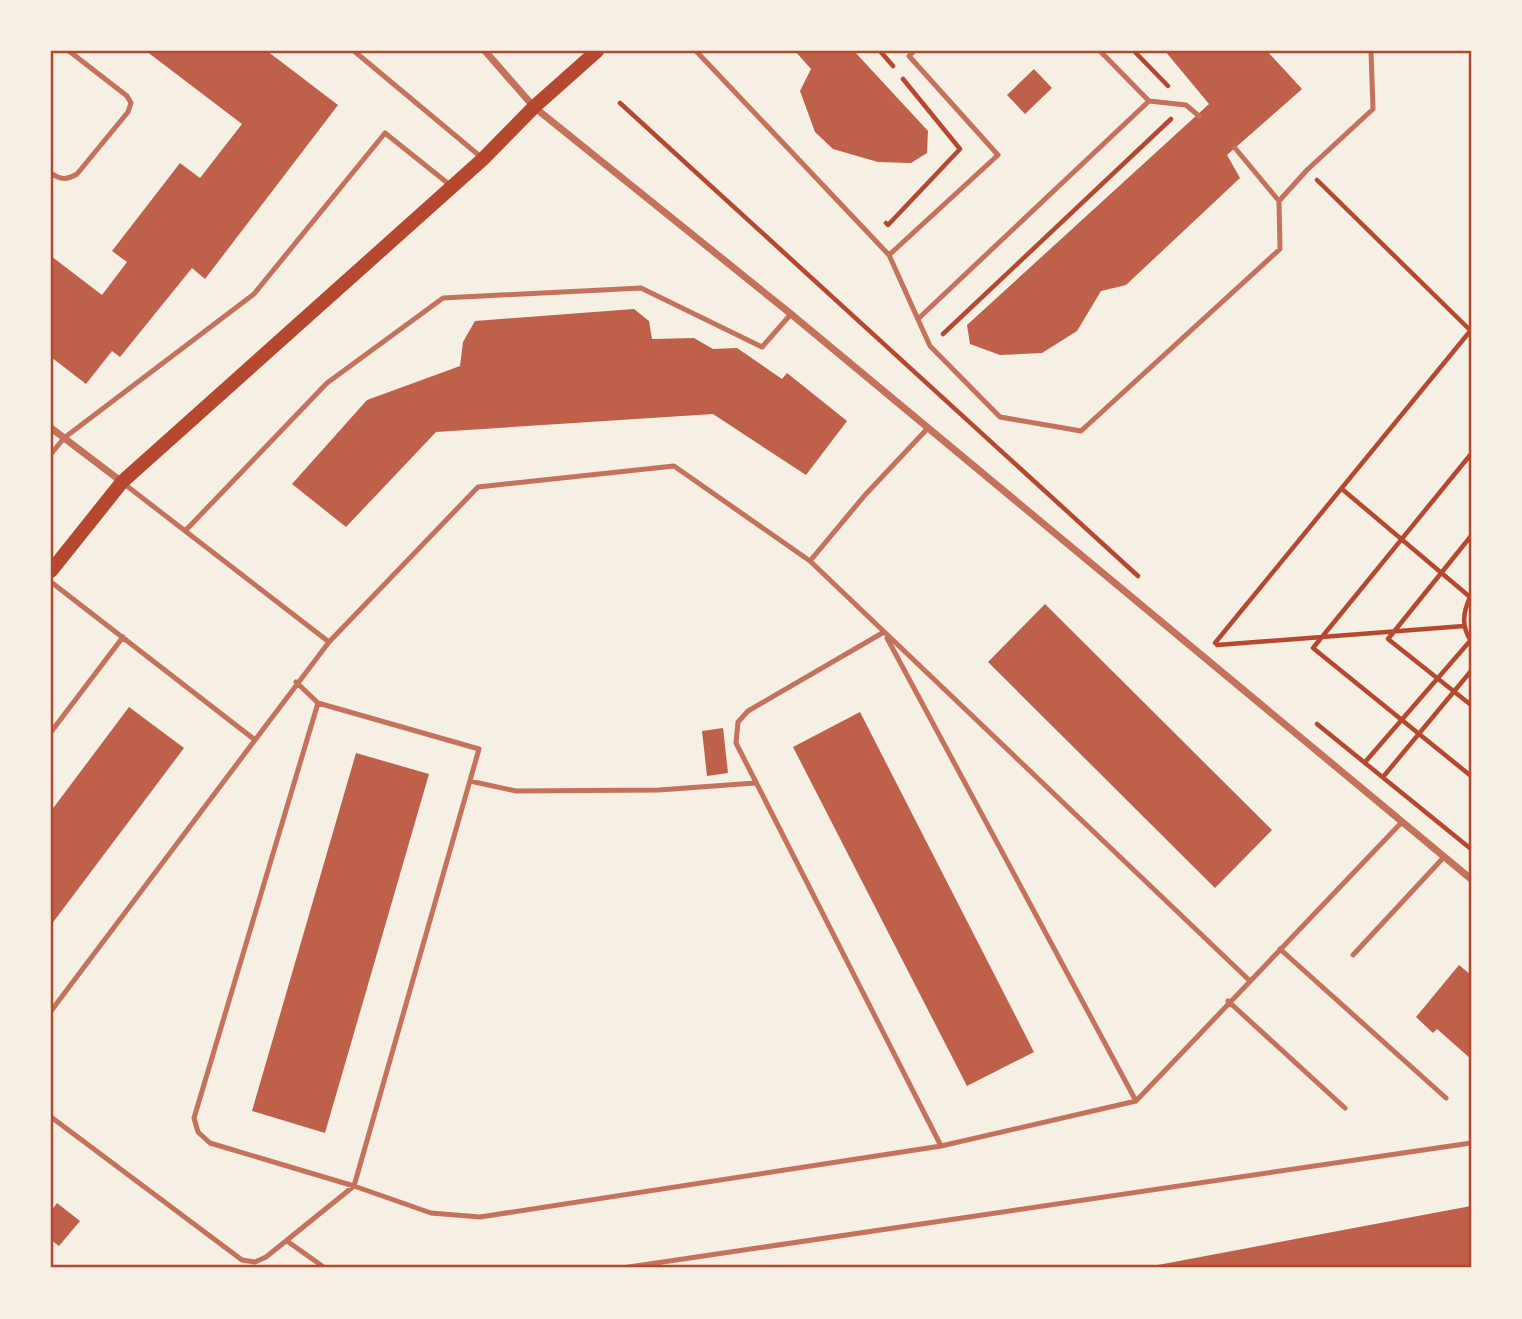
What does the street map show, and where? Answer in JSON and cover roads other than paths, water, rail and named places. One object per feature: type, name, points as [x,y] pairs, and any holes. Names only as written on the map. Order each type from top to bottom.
[{"type":"main road","points":[[51,571],[122,482],[483,159],[534,107],[597,51]]},
{"type":"street","points":[[485,51],[534,107],[791,314],[1471,879]]},
{"type":"street","points":[[51,428],[122,482]]},
{"type":"lane","points":[[51,173],[58,178],[68,179],[77,174],[128,112],[131,103],[127,96],[69,51]]},
{"type":"lane","points":[[354,51],[483,159]]},
{"type":"lane","points":[[697,51],[889,255],[930,346],[1000,417],[1081,431],[1280,249],[1279,201],[1235,148]]},
{"type":"lane","points":[[889,255],[998,155],[909,56],[914,51]]},
{"type":"lane","points":[[1100,51],[1149,101],[1186,105],[1199,116]]},
{"type":"lane","points":[[1279,201],[1307,170],[1373,108],[1371,51]]},
{"type":"lane","points":[[919,318],[1149,101]]},
{"type":"lane","points":[[51,454],[64,438],[254,294],[385,133],[452,187]]},
{"type":"lane","points":[[186,530],[327,383],[443,298],[641,288],[762,347],[791,314]]},
{"type":"lane","points":[[810,561],[865,495],[928,428]]},
{"type":"lane","points":[[51,1011],[296,682],[329,642],[478,487],[674,466],[810,561],[1250,981]]},
{"type":"lane","points":[[122,482],[186,530],[215,557],[329,642]]},
{"type":"lane","points":[[51,582],[255,740]]},
{"type":"lane","points":[[884,632],[748,711],[738,722],[736,743],[941,1146]]},
{"type":"lane","points":[[884,632],[1136,1101]]},
{"type":"lane","points":[[51,732],[123,637]]},
{"type":"lane","points":[[51,1117],[242,1260],[255,1262],[266,1257],[354,1186],[479,749],[318,703],[296,682]]},
{"type":"lane","points":[[318,703],[194,1118],[198,1132],[210,1143],[354,1186],[431,1213],[480,1217],[941,1146],[1136,1101],[1228,1001],[1401,823]]},
{"type":"lane","points":[[470,781],[516,791],[659,790],[754,783]]},
{"type":"lane","points":[[1353,955],[1444,857]]},
{"type":"lane","points":[[1280,949],[1446,1098]]},
{"type":"lane","points":[[1228,1001],[1345,1108]]},
{"type":"lane","points":[[622,1268],[1471,1143]]},
{"type":"lane","points":[[287,1241],[325,1268]]}]
